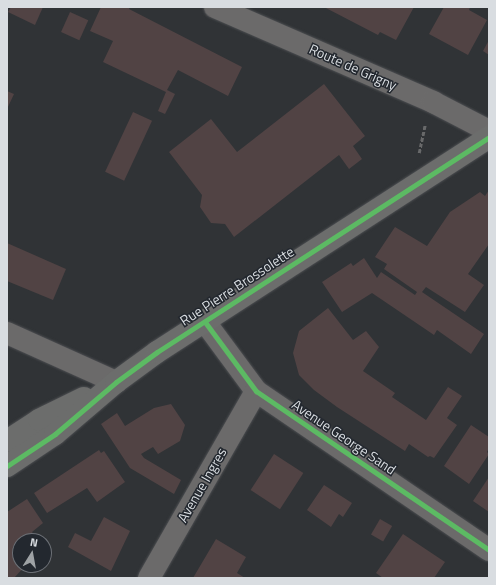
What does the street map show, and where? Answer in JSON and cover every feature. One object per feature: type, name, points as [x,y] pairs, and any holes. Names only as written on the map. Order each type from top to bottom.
[{"type":"main road","name":"Rue Pierre Brossolette","points":[[7,466],[55,434],[116,382],[156,352],[205,322],[489,137]]},
{"type":"main road","name":"Rue Pierre Brossolette","points":[[7,441],[39,420],[116,382]]},
{"type":"street","name":"Route de Grigny","points":[[215,7],[434,102],[489,131]]},
{"type":"street","name":"Avenue George Sand","points":[[205,322],[256,391],[489,550]]},
{"type":"street","points":[[7,333],[116,382]]},
{"type":"street","name":"Avenue Ingres","points":[[149,578],[256,391]]},
{"type":"building","points":[[11,7],[43,7],[35,25],[8,12]]},
{"type":"building","points":[[101,7],[130,7],[129,9],[242,67],[228,96],[178,70],[167,90],[175,94],[165,114],[158,111],[166,92],[103,62],[113,41],[90,31]]},
{"type":"building","points":[[324,7],[414,7],[396,40],[380,32],[378,35]]},
{"type":"building","points":[[444,7],[470,7],[469,10],[487,20],[468,55],[429,34]]},
{"type":"building","points":[[70,12],[88,20],[79,40],[61,32]]},
{"type":"building","points":[[489,40],[489,55],[483,51]]},
{"type":"building","points":[[324,84],[365,136],[353,146],[362,159],[349,169],[339,155],[234,237],[225,224],[211,223],[200,207],[202,195],[169,152],[211,119],[237,152]]},
{"type":"building","points":[[7,91],[14,94],[7,109]]},
{"type":"building","points":[[133,112],[152,121],[124,181],[105,172]]},
{"type":"building","points":[[489,190],[489,244],[468,274],[484,285],[465,312],[426,287],[422,292],[484,334],[471,354],[437,330],[434,335],[372,293],[342,312],[322,282],[351,263],[353,266],[364,258],[377,278],[381,272],[415,295],[417,292],[384,269],[387,264],[375,257],[395,227],[427,246],[450,212],[480,192],[485,196]]},
{"type":"building","points":[[7,243],[66,269],[53,300],[7,281]]},
{"type":"building","points":[[328,308],[353,340],[366,331],[379,347],[363,371],[395,393],[392,397],[426,420],[448,387],[462,396],[447,418],[457,425],[434,458],[430,456],[428,457],[409,444],[405,451],[337,407],[314,390],[299,375],[293,353],[299,331]]},
{"type":"building","points":[[171,404],[185,425],[180,441],[158,454],[153,447],[141,454],[144,458],[181,480],[174,494],[130,468],[101,424],[117,413],[125,426],[154,408]]},
{"type":"building","points":[[471,425],[489,437],[489,448],[487,452],[489,454],[469,484],[444,466]]},
{"type":"building","points":[[99,450],[101,453],[104,451],[125,482],[97,502],[87,488],[47,513],[34,493]]},
{"type":"building","points":[[274,454],[303,473],[280,509],[251,490]]},
{"type":"building","points":[[489,477],[489,512],[473,501]]},
{"type":"building","points":[[324,485],[352,503],[343,517],[339,514],[331,527],[307,510]]},
{"type":"building","points":[[27,499],[43,523],[33,533],[12,533],[12,573],[19,573],[14,578],[7,578],[7,512]]},
{"type":"building","points":[[104,517],[130,531],[111,571],[68,547],[75,533],[91,541]]},
{"type":"building","points":[[380,519],[392,526],[383,542],[371,535]]},
{"type":"building","points":[[403,534],[445,562],[434,578],[383,578],[376,573]]},
{"type":"building","points":[[216,539],[246,557],[237,573],[245,578],[193,578]]},
{"type":"cycle path","points":[[7,466],[55,434],[116,382],[157,352],[489,137]]},
{"type":"cycle path","points":[[205,322],[256,391],[489,550]]}]
